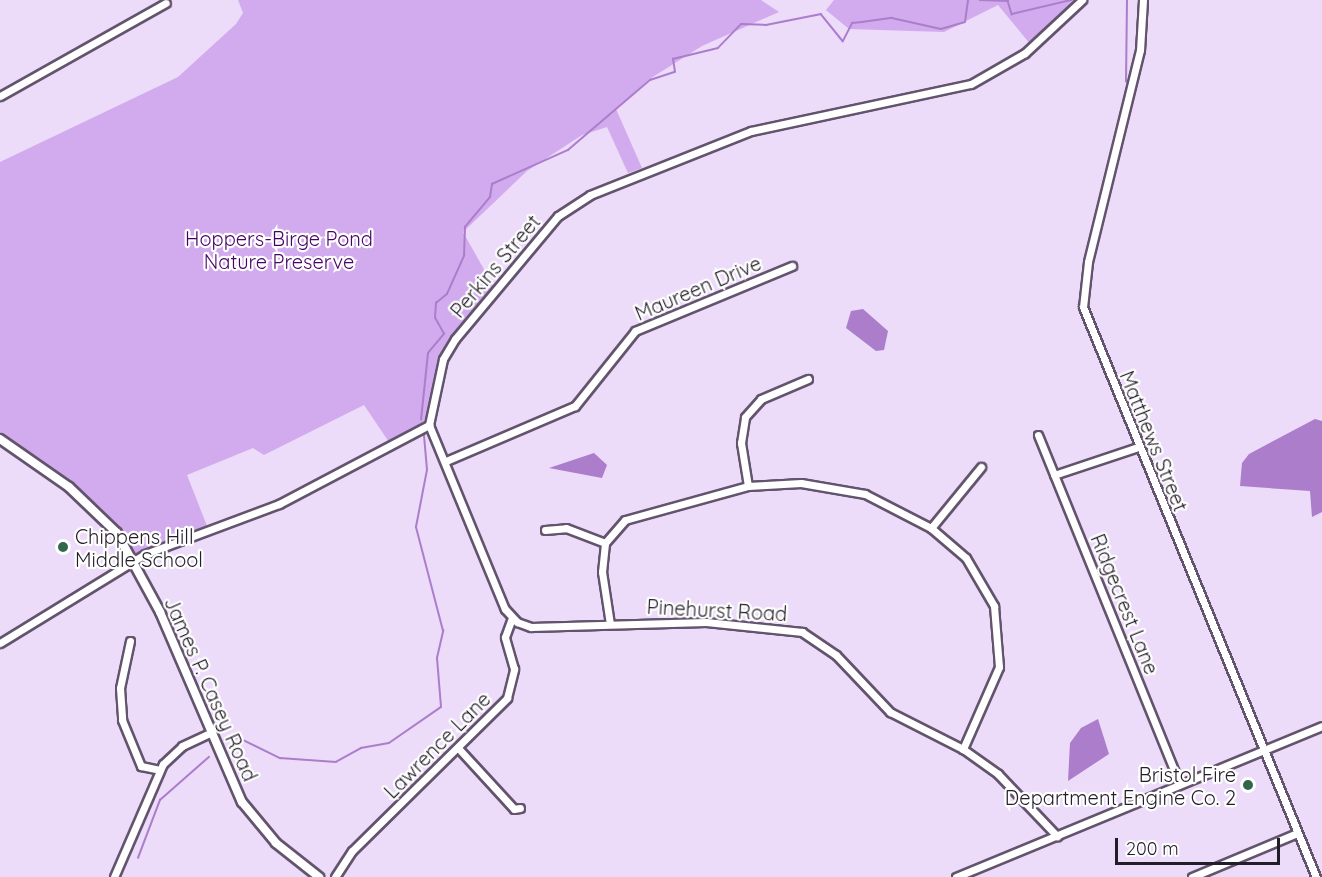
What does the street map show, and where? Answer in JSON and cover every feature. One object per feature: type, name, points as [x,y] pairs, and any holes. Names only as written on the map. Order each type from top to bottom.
[{"type":"main road","name":"James P. Casey Road","points":[[0,439],[86,501],[135,560],[230,780],[260,825],[319,877]]},
{"type":"street","name":"Perkins Street","points":[[429,425],[443,359],[455,339],[558,216],[590,195],[751,132],[971,84],[1015,61],[1082,0]]},
{"type":"street","name":"Matthews Street","points":[[1143,0],[1140,50],[1082,292],[1086,320],[1316,877]]},
{"type":"street","points":[[0,96],[166,3]]},
{"type":"street","name":"Maureen Drive","points":[[446,461],[575,406],[635,331],[792,266]]},
{"type":"street","points":[[748,486],[741,443],[745,417],[761,399],[808,379]]},
{"type":"street","points":[[0,643],[135,560],[279,504],[429,425],[512,618]]},
{"type":"street","name":"Ridgecrest Lane","points":[[1038,435],[1180,784]]},
{"type":"street","points":[[1054,475],[1138,447]]},
{"type":"street","points":[[931,528],[981,467]]},
{"type":"street","points":[[610,624],[602,572],[604,543],[625,520],[642,512],[748,486],[801,483],[865,494],[931,528],[966,558],[987,590],[998,618],[1001,645],[994,688],[963,749]]},
{"type":"street","points":[[545,530],[566,528],[604,543]]},
{"type":"street","name":"Pinehurst Road","points":[[512,618],[531,627],[706,622],[802,632],[836,655],[890,712],[963,749],[1005,780],[1057,836]]},
{"type":"street","name":"Lawrence Lane","points":[[335,877],[352,851],[459,749],[511,691],[514,669],[505,637],[512,618]]},
{"type":"street","points":[[130,641],[119,694],[122,720],[141,766],[160,770]]},
{"type":"street","points":[[956,877],[1322,726]]},
{"type":"street","points":[[114,877],[160,770],[177,750],[210,733]]},
{"type":"street","points":[[459,749],[514,809],[520,808]]},
{"type":"street","points":[[1192,877],[1298,833]]},
{"type":"green space","name":"Hoppers-Birge Pond Nature Preserve","points":[[238,0],[761,0],[779,12],[702,46],[648,80],[616,109],[642,168],[628,173],[607,127],[582,135],[527,171],[463,232],[495,289],[443,359],[429,425],[391,445],[364,405],[264,455],[253,448],[187,475],[209,531],[135,560],[103,517],[0,439],[0,162],[178,77],[236,24],[243,13]]},
{"type":"green space","points":[[834,0],[1074,0],[1031,45],[998,5],[944,32],[849,29],[826,10]]},
{"type":"shaded area","points":[[863,309],[888,331],[884,350],[876,351],[846,328],[851,311]]},
{"type":"shaded area","points":[[1315,419],[1322,421],[1322,512],[1312,517],[1310,491],[1240,486],[1242,463],[1249,454]]},
{"type":"shaded area","points":[[594,453],[607,465],[602,478],[549,468]]},
{"type":"shaded area","points":[[1098,719],[1109,754],[1068,781],[1070,743],[1081,728]]},
{"type":"waterway","points":[[421,420],[428,353],[444,334],[435,318],[436,303],[447,294],[464,256],[465,227],[490,197],[492,184],[568,150],[650,80],[675,72],[673,59],[718,48],[741,24],[766,25],[821,14],[843,41],[852,23],[892,18],[941,29],[965,22],[968,0]]},
{"type":"waterway","points":[[980,0],[1008,1],[1012,14],[1071,0]]},
{"type":"waterway","points":[[1126,82],[1127,0]]},
{"type":"waterway","points":[[224,740],[239,738],[280,758],[336,762],[361,748],[389,743],[441,707],[437,658],[443,631],[416,527],[427,470],[424,435]]},
{"type":"waterway","points":[[138,858],[160,800],[209,757]]},
{"type":"place","name":"Chippens Hill Middle School","points":[[63,547]]},
{"type":"place","name":"Bristol Fire Department Engine Co. 2","points":[[1248,785]]}]
